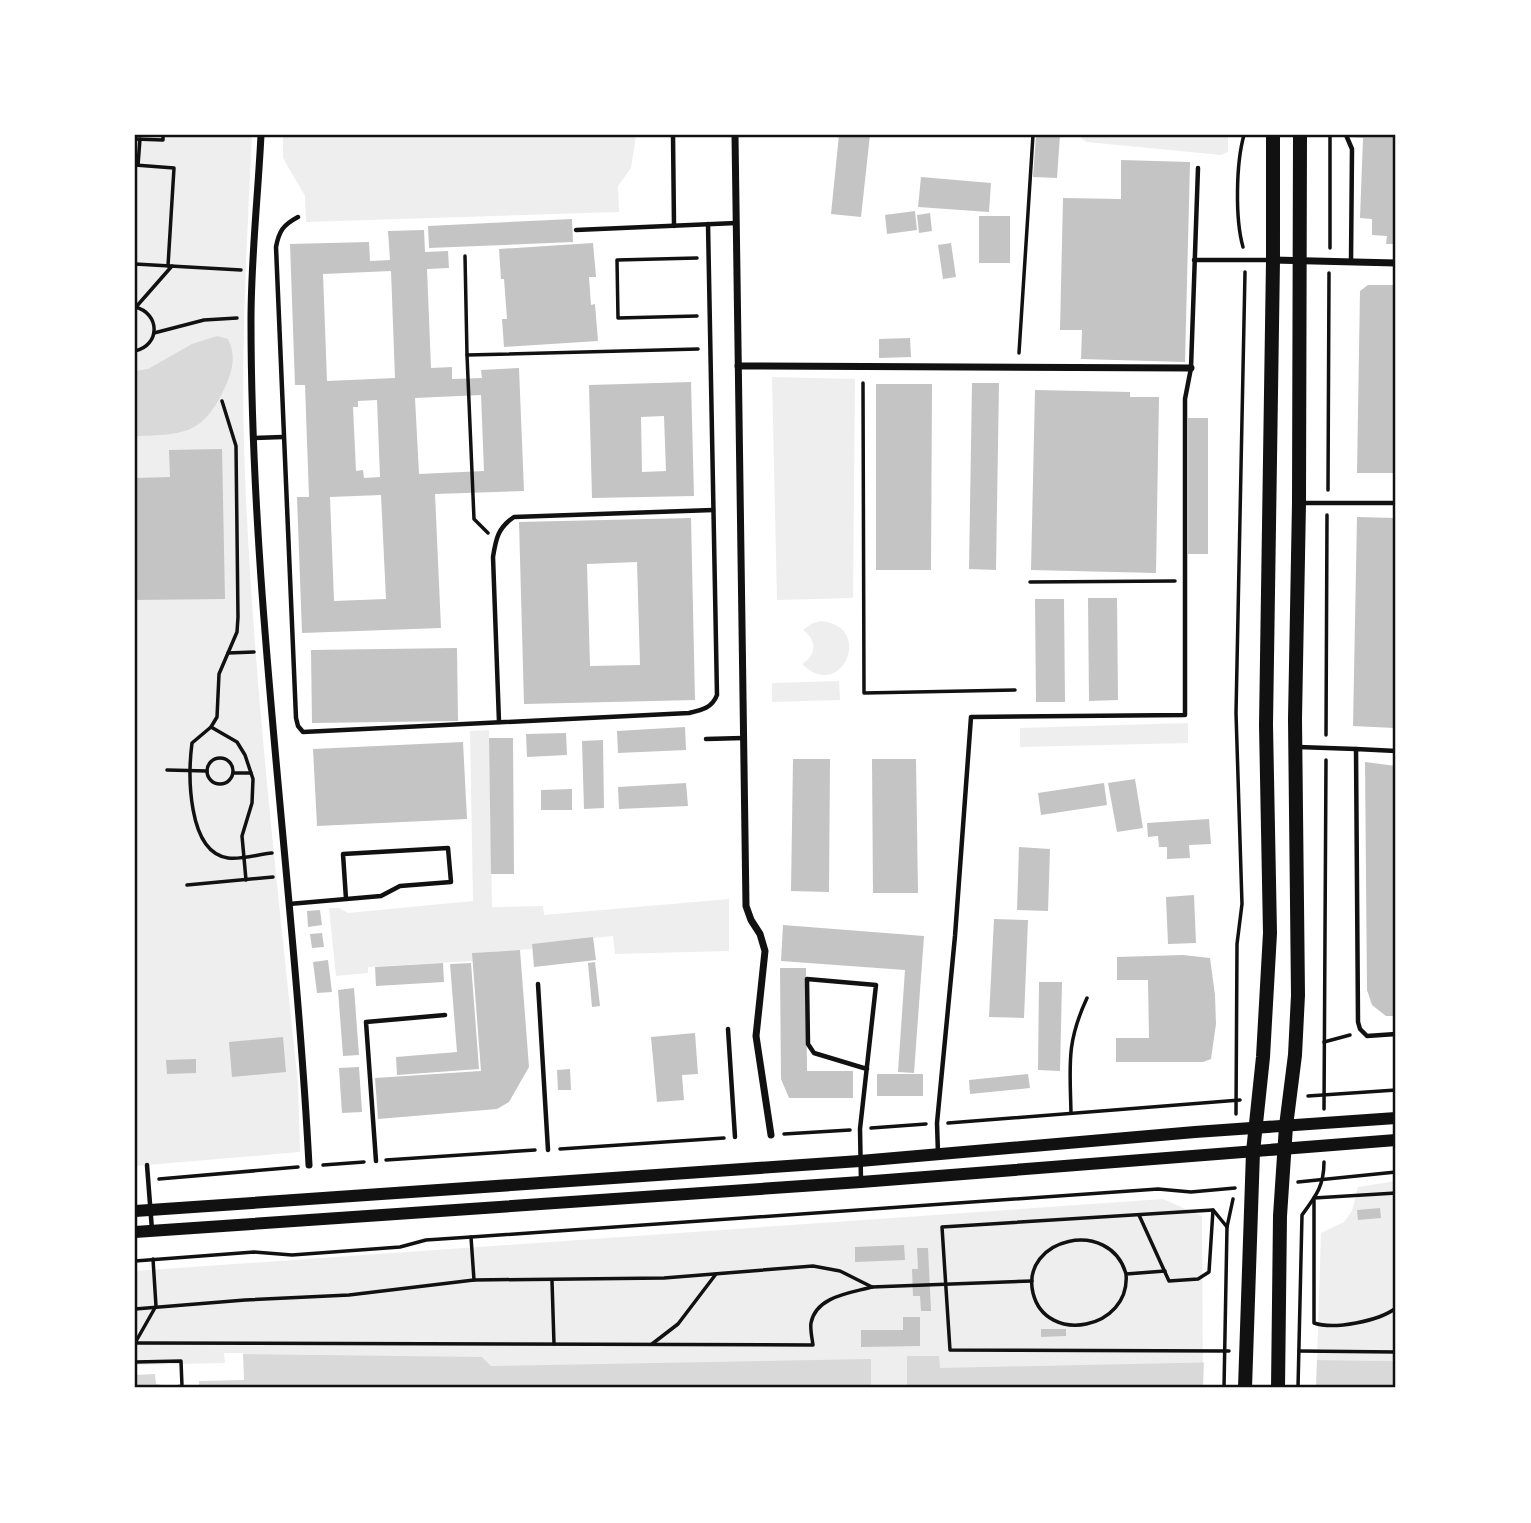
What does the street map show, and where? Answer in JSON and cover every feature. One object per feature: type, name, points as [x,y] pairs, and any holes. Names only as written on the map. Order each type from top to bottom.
[{"type":"main road","points":[[1245,1388],[1254,1128],[1263,1057],[1270,933],[1266,725],[1273,135]]},
{"type":"main road","points":[[1278,1388],[1280,1216],[1298,995],[1296,747],[1300,135]]},
{"type":"main road","points":[[135,1211],[860,1161],[1396,1118]]},
{"type":"main road","points":[[135,1232],[861,1182],[1396,1140]]},
{"type":"street","points":[[261,135],[251,317],[254,438],[267,651],[304,1065],[309,1166]]},
{"type":"street","points":[[735,135],[746,906],[765,951],[756,1037],[771,1135]]},
{"type":"street","points":[[1273,260],[1396,263]]},
{"type":"street","points":[[738,366],[1191,368]]},
{"type":"lane","points":[[673,135],[674,226]]},
{"type":"lane","points":[[1346,135],[1352,149],[1351,262]]},
{"type":"lane","points":[[938,1155],[937,1124],[955,936],[971,717],[1185,715],[1185,399],[1191,368],[1198,168]]},
{"type":"lane","points":[[298,217],[286,223],[279,232],[276,247],[298,726],[303,732],[690,713],[714,704],[717,695],[708,224]]},
{"type":"lane","points":[[576,230],[736,223]]},
{"type":"lane","points":[[1194,260],[1273,260]]},
{"type":"lane","points":[[254,438],[283,437]]},
{"type":"lane","points":[[1299,503],[1396,503]]},
{"type":"lane","points":[[499,722],[493,556],[496,537],[503,525],[514,517],[713,510]]},
{"type":"lane","points":[[706,739],[744,738]]},
{"type":"lane","points":[[1296,747],[1396,751]]},
{"type":"lane","points":[[1356,749],[1358,1022],[1367,1036],[1396,1034]]},
{"type":"lane","points":[[288,904],[381,896],[400,886],[451,882],[449,848],[343,854],[346,899]]},
{"type":"lane","points":[[861,1182],[860,1129],[867,1069],[876,985],[807,979],[807,1044],[814,1053],[867,1069]]},
{"type":"lane","points":[[538,984],[548,1150]]},
{"type":"lane","points":[[376,1161],[366,1022],[445,1015]]},
{"type":"lane","points":[[728,1029],[734,1137]]},
{"type":"lane","points":[[147,1165],[152,1231]]},
{"type":"path","points":[[135,351],[147,346],[154,332],[152,318],[135,306],[170,266],[174,168],[137,165],[137,139],[163,140],[163,135]]},
{"type":"path","points":[[1018,367],[1032,135]]},
{"type":"path","points":[[1236,1129],[1234,1059],[1237,944],[1242,904],[1236,713],[1245,260],[1239,233],[1239,153],[1244,135]]},
{"type":"path","points":[[1324,1123],[1331,135]]},
{"type":"path","points":[[465,256],[474,519],[481,529],[496,537]]},
{"type":"path","points":[[709,257],[617,260],[618,318],[710,315]]},
{"type":"path","points":[[135,264],[243,270],[242,282]]},
{"type":"path","points":[[154,332],[204,320],[240,318]]},
{"type":"path","points":[[467,355],[711,349]]},
{"type":"path","points":[[863,383],[864,692],[1015,690]]},
{"type":"path","points":[[222,401],[236,446],[237,632],[219,674],[217,718],[211,727],[192,743],[190,770],[193,814],[199,834],[211,850],[228,858],[284,852]]},
{"type":"path","points":[[1030,582],[1185,581]]},
{"type":"path","points":[[228,653],[267,651]]},
{"type":"path","points":[[211,727],[237,742],[251,773],[252,803],[242,836],[246,880]]},
{"type":"path","points":[[220,758],[231,764],[233,773],[229,781],[217,785],[209,780],[206,771],[209,763],[220,758]]},
{"type":"path","points":[[167,770],[206,771]]},
{"type":"path","points":[[233,773],[251,773]]},
{"type":"path","points":[[187,885],[286,876]]},
{"type":"path","points":[[1071,1113],[1071,1041],[1074,1025],[1087,998]]},
{"type":"path","points":[[1324,1042],[1363,1032]]},
{"type":"path","points":[[1298,1388],[1301,1214],[1324,1179],[1324,1146]]},
{"type":"path","points":[[1282,1183],[1396,1172]]},
{"type":"path","points":[[1224,1388],[1227,1227],[1235,1186]]},
{"type":"path","points":[[135,1261],[254,1252],[292,1255],[400,1247],[426,1240],[1158,1189],[1191,1192],[1251,1186]]},
{"type":"path","points":[[1314,1198],[1396,1194]]},
{"type":"path","points":[[1314,1198],[1314,1323],[1323,1326],[1360,1322],[1387,1314],[1396,1308]]},
{"type":"path","points":[[1213,1210],[1227,1227]]},
{"type":"path","points":[[1213,1210],[942,1227],[950,1350],[1235,1351]]},
{"type":"path","points":[[1138,1214],[1169,1281],[1198,1279],[1209,1272],[1213,1210]]},
{"type":"path","points":[[471,1237],[474,1280]]},
{"type":"path","points":[[1077,1239],[1107,1246],[1119,1258],[1126,1274],[1126,1292],[1121,1302],[1105,1317],[1085,1325],[1068,1325],[1045,1313],[1037,1304],[1032,1281],[1035,1268],[1048,1250],[1077,1239]]},
{"type":"path","points":[[153,1259],[156,1306],[135,1343],[135,1362],[181,1361],[182,1386],[171,1388]]},
{"type":"path","points":[[135,1309],[349,1295],[474,1280],[664,1278],[813,1266],[840,1271],[872,1287]]},
{"type":"path","points":[[1126,1274],[1165,1271]]},
{"type":"path","points":[[651,1345],[678,1324],[716,1274]]},
{"type":"path","points":[[552,1280],[554,1344]]},
{"type":"path","points":[[135,1343],[813,1345],[811,1323],[817,1309],[827,1301],[872,1287],[1032,1281]]},
{"type":"path","points":[[1290,1351],[1396,1352]]},
{"type":"shaded area","points":[[135,135],[252,135],[243,369],[247,527],[265,766],[298,1084],[300,1152],[135,1166]]},
{"type":"shaded area","points":[[283,135],[636,135],[631,168],[618,186],[619,212],[306,222],[305,196],[283,158]]},
{"type":"shaded area","points":[[1080,135],[1228,135],[1228,152],[1221,155],[1087,142]]},
{"type":"shaded area","points":[[217,336],[228,339],[233,362],[226,385],[210,414],[191,428],[180,432],[135,436],[135,371],[148,369],[192,344]]},
{"type":"shaded area","points":[[772,377],[855,379],[853,598],[777,600]]},
{"type":"shaded area","points":[[821,621],[837,626],[846,635],[849,647],[847,659],[840,669],[829,674],[817,674],[802,664],[813,652],[811,638],[803,630]]},
{"type":"shaded area","points":[[839,681],[840,700],[772,702],[772,683]]},
{"type":"shaded area","points":[[1188,723],[1188,743],[1020,747],[1020,728]]},
{"type":"shaded area","points":[[489,730],[492,907],[543,906],[544,915],[729,899],[729,951],[615,954],[613,936],[532,944],[532,949],[473,953],[473,961],[368,967],[368,973],[336,976],[329,908],[339,908],[348,913],[473,901],[470,731]]},
{"type":"shaded area","points":[[1396,1181],[1396,1361],[1317,1360],[1321,1233],[1344,1222],[1352,1211],[1358,1187]]},
{"type":"shaded area","points":[[1163,1199],[1202,1216],[1203,1388],[135,1388],[135,1271]]},
{"type":"shaded area","points":[[227,1354],[482,1357],[491,1366],[871,1359],[871,1388],[135,1388],[135,1368],[228,1367]]},
{"type":"shaded area","points":[[907,1356],[939,1356],[940,1368],[1317,1360],[1396,1361],[1396,1388],[907,1388]]},
{"type":"pier","points":[[224,1353],[243,1353],[244,1380],[199,1381],[199,1388],[163,1388],[162,1385],[156,1384],[155,1374],[135,1375],[135,1365],[225,1363]]},
{"type":"pier","points":[[1317,1356],[1316,1388],[1203,1388],[1204,1359]]},
{"type":"building","points":[[839,135],[870,135],[861,217],[831,214]]},
{"type":"building","points":[[1036,135],[1060,135],[1057,178],[1033,177]]},
{"type":"building","points":[[1348,135],[1396,135],[1396,244],[1386,244],[1387,236],[1372,235],[1372,219],[1360,218],[1363,138]]},
{"type":"building","points":[[1121,160],[1190,162],[1185,362],[1081,359],[1082,330],[1060,330],[1063,198],[1121,199]]},
{"type":"building","points":[[921,177],[991,183],[989,212],[918,207]]},
{"type":"building","points":[[915,211],[917,230],[887,234],[885,215]]},
{"type":"building","points":[[930,213],[932,231],[919,233],[917,215]]},
{"type":"building","points":[[979,216],[1010,216],[1010,263],[979,263]]},
{"type":"building","points":[[572,219],[573,242],[429,248],[428,226]]},
{"type":"building","points":[[424,230],[425,252],[448,251],[449,268],[427,269],[431,368],[452,367],[452,379],[482,378],[481,370],[519,368],[524,491],[435,494],[441,628],[302,633],[297,497],[309,497],[305,385],[295,385],[290,244],[369,242],[370,261],[390,260],[388,231]],"holes":[[[391,271],[395,378],[327,381],[323,274]],[[481,395],[484,471],[419,474],[415,398]],[[377,400],[380,477],[364,478],[363,470],[356,471],[353,407],[358,407],[358,401]],[[381,495],[386,599],[334,601],[330,497]]]},
{"type":"building","points":[[593,243],[596,277],[589,277],[591,305],[595,304],[598,341],[504,347],[502,319],[507,319],[499,249]]},
{"type":"building","points":[[951,243],[956,277],[943,279],[938,245]]},
{"type":"building","points":[[1368,285],[1396,285],[1396,473],[1357,473],[1360,291]]},
{"type":"building","points":[[910,338],[911,357],[879,358],[879,339]]},
{"type":"building","points":[[691,382],[694,496],[592,498],[589,385]],"holes":[[[664,416],[666,471],[642,472],[641,417]]]},
{"type":"building","points":[[972,383],[999,383],[996,570],[969,569]]},
{"type":"building","points":[[876,384],[932,384],[931,570],[876,570]]},
{"type":"building","points":[[1035,390],[1130,392],[1130,397],[1159,397],[1156,573],[1031,570]]},
{"type":"building","points":[[1188,418],[1208,418],[1208,554],[1188,554]]},
{"type":"building","points":[[222,449],[225,599],[135,600],[135,478],[170,477],[169,450]]},
{"type":"building","points":[[1357,517],[1396,518],[1394,728],[1353,726]]},
{"type":"building","points":[[691,518],[695,700],[524,704],[519,522]],"holes":[[[637,562],[640,665],[590,666],[587,564]]]},
{"type":"building","points":[[1088,598],[1117,598],[1118,700],[1089,701]]},
{"type":"building","points":[[1035,599],[1064,599],[1065,702],[1036,702]]},
{"type":"building","points":[[457,648],[458,721],[312,723],[311,650]]},
{"type":"building","points":[[685,727],[686,750],[618,753],[617,731]]},
{"type":"building","points":[[566,733],[567,755],[527,757],[526,734]]},
{"type":"building","points":[[489,738],[513,738],[514,874],[491,874]]},
{"type":"building","points":[[603,740],[604,808],[584,809],[582,741]]},
{"type":"building","points":[[463,742],[467,819],[317,826],[313,749]]},
{"type":"building","points":[[793,759],[830,759],[829,892],[791,891]]},
{"type":"building","points":[[872,759],[916,759],[918,893],[873,893]]},
{"type":"building","points":[[1365,762],[1396,766],[1396,1016],[1386,1016],[1372,1005],[1367,990]]},
{"type":"building","points":[[1135,779],[1143,828],[1117,832],[1108,783]]},
{"type":"building","points":[[686,783],[688,806],[619,809],[618,787]]},
{"type":"building","points":[[1104,783],[1107,805],[1041,815],[1038,793]]},
{"type":"building","points":[[572,789],[572,810],[541,810],[541,790]]},
{"type":"building","points":[[1209,819],[1211,844],[1189,845],[1190,858],[1167,859],[1167,847],[1159,847],[1158,836],[1148,837],[1147,823]]},
{"type":"building","points":[[1019,847],[1050,849],[1048,911],[1017,910]]},
{"type":"building","points":[[1194,895],[1196,943],[1168,944],[1166,897]]},
{"type":"building","points":[[320,910],[322,925],[308,927],[307,911]]},
{"type":"building","points":[[994,919],[1028,920],[1024,1018],[989,1017]]},
{"type":"building","points":[[783,925],[924,936],[914,1073],[898,1072],[905,970],[781,961]]},
{"type":"building","points":[[322,933],[324,947],[312,948],[310,934]]},
{"type":"building","points":[[593,937],[596,960],[534,967],[532,944]]},
{"type":"building","points":[[520,950],[529,1067],[509,1102],[497,1109],[378,1119],[375,1078],[481,1071],[472,953]]},
{"type":"building","points":[[1183,955],[1210,958],[1216,1024],[1211,1059],[1203,1062],[1116,1062],[1116,1038],[1149,1038],[1148,980],[1117,980],[1117,957]]},
{"type":"building","points":[[328,960],[332,992],[317,993],[313,962]]},
{"type":"building","points":[[595,962],[600,1006],[592,1007],[588,963]]},
{"type":"building","points":[[443,963],[444,982],[376,986],[375,967]]},
{"type":"building","points":[[471,963],[479,1069],[397,1075],[396,1057],[457,1052],[450,964]]},
{"type":"building","points":[[780,968],[806,968],[807,1071],[853,1071],[853,1098],[789,1098],[781,1079]]},
{"type":"building","points":[[1039,982],[1062,982],[1060,1071],[1038,1070]]},
{"type":"building","points":[[354,988],[359,1055],[343,1056],[338,990]]},
{"type":"building","points":[[695,1033],[698,1074],[682,1075],[684,1100],[657,1102],[651,1037]]},
{"type":"building","points":[[283,1037],[286,1072],[232,1077],[229,1042]]},
{"type":"building","points":[[196,1059],[196,1073],[167,1074],[166,1060]]},
{"type":"building","points":[[359,1067],[362,1112],[342,1113],[339,1068]]},
{"type":"building","points":[[570,1069],[571,1090],[558,1090],[557,1070]]},
{"type":"building","points":[[877,1074],[923,1074],[923,1096],[877,1096]]},
{"type":"building","points":[[1028,1074],[1030,1088],[970,1094],[969,1080]]},
{"type":"building","points":[[1380,1208],[1381,1218],[1358,1220],[1357,1210]]},
{"type":"building","points":[[904,1245],[905,1260],[855,1262],[855,1247]]},
{"type":"building","points":[[917,1248],[928,1248],[931,1311],[921,1311],[920,1296],[913,1296],[912,1269],[918,1269]]},
{"type":"building","points":[[903,1317],[920,1317],[920,1346],[861,1347],[861,1330],[903,1330]]},
{"type":"building","points":[[1041,1329],[1066,1329],[1066,1336],[1041,1337]]}]
